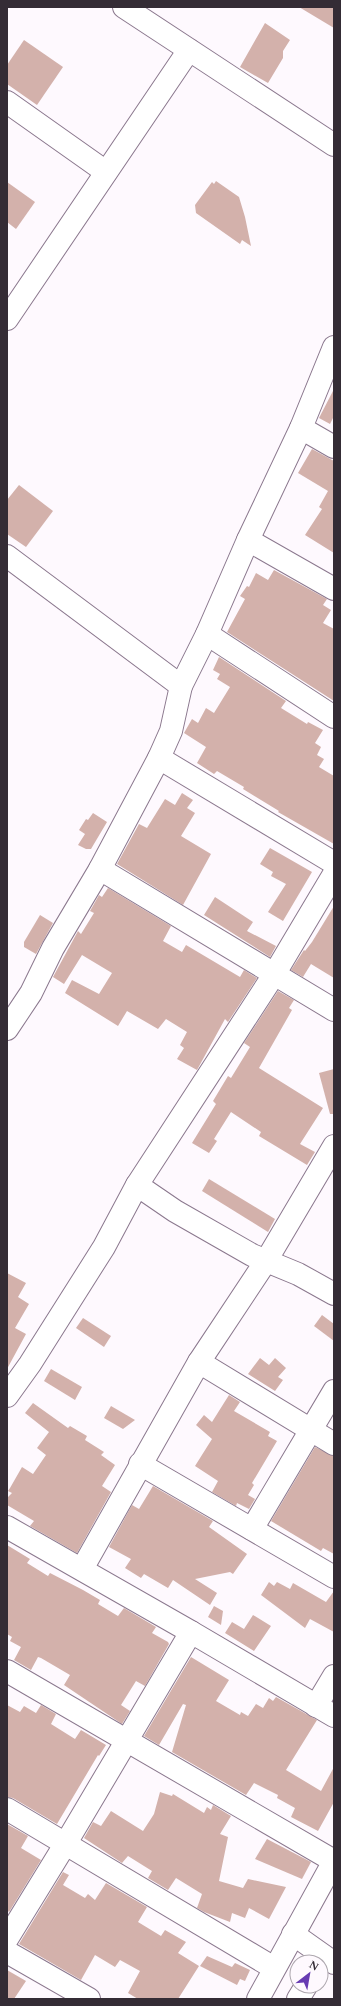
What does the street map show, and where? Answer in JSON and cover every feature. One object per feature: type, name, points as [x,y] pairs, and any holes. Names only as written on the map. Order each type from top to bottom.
[{"type":"street","points":[[124,7],[334,145]]},
{"type":"street","points":[[7,319],[189,50]]},
{"type":"street","points":[[7,102],[106,172]]},
{"type":"street","points":[[7,1029],[31,993],[53,948],[100,869],[159,758],[171,731],[181,686],[207,634],[248,540],[301,428],[334,347]]},
{"type":"street","points":[[301,428],[334,447]]},
{"type":"street","points":[[248,540],[334,589]]},
{"type":"street","points":[[7,556],[181,686]]},
{"type":"street","points":[[207,634],[334,717]]},
{"type":"street","points":[[159,758],[334,863]]},
{"type":"street","points":[[100,869],[275,973],[334,1010]]},
{"type":"street","points":[[7,1396],[30,1364],[104,1247],[137,1185],[275,973],[334,874]]},
{"type":"street","points":[[82,1569],[199,1362],[266,1261],[333,1151]]},
{"type":"street","points":[[137,1185],[175,1211],[252,1255],[298,1274],[334,1294]]},
{"type":"street","points":[[199,1362],[334,1444]]},
{"type":"street","points":[[252,1529],[334,1391]]},
{"type":"street","points":[[140,1464],[334,1577]]},
{"type":"street","points":[[7,1527],[82,1569],[325,1711],[334,1676]]},
{"type":"street","points":[[7,1939],[66,1843],[190,1632]]},
{"type":"street","points":[[7,1671],[334,1861],[258,1999]]},
{"type":"street","points":[[7,1809],[274,1968]]},
{"type":"street","points":[[293,1934],[326,1954]]},
{"type":"street","points":[[7,1952],[89,1999]]},
{"type":"building","points":[[299,7],[334,7],[334,28]]},
{"type":"building","points":[[265,23],[290,40],[283,51],[283,58],[268,83],[240,67]]},
{"type":"building","points":[[24,40],[63,67],[37,105],[7,84],[7,65]]},
{"type":"building","points":[[216,181],[239,197],[251,246],[242,240],[240,244],[196,213],[195,205],[212,182],[214,184]]},
{"type":"building","points":[[7,182],[35,202],[16,229],[7,222]]},
{"type":"building","points":[[334,389],[334,416],[330,424],[319,418]]},
{"type":"building","points":[[312,449],[334,461],[334,553],[305,535],[322,509],[319,507],[328,491],[298,473]]},
{"type":"building","points":[[19,485],[53,511],[26,547],[7,534],[7,500]]},
{"type":"building","points":[[274,570],[327,599],[323,605],[331,610],[323,623],[334,629],[334,701],[227,632],[245,599],[240,596],[247,586],[249,587],[256,573],[268,580]]},
{"type":"building","points":[[219,657],[286,701],[281,708],[307,724],[308,722],[323,730],[315,743],[321,747],[317,755],[324,759],[319,767],[334,776],[334,844],[278,812],[279,811],[243,789],[244,787],[217,771],[214,774],[197,763],[206,747],[184,733],[192,719],[198,723],[206,708],[214,713],[230,687],[217,679],[220,674],[213,670]]},
{"type":"building","points":[[182,793],[193,800],[187,808],[195,813],[181,836],[211,854],[183,905],[117,864],[139,824],[147,828],[165,799],[175,805]]},
{"type":"building","points":[[93,813],[107,822],[91,849],[86,849],[78,845],[85,834],[79,830],[86,819],[88,820]]},
{"type":"building","points":[[270,848],[312,872],[283,921],[268,912],[286,884],[271,876],[273,872],[260,864]]},
{"type":"building","points":[[108,888],[171,926],[163,941],[182,952],[186,945],[240,977],[244,970],[257,978],[228,1022],[225,1019],[197,1070],[177,1059],[184,1048],[180,1045],[187,1032],[166,1019],[158,1029],[127,1011],[118,1026],[65,993],[72,980],[99,994],[112,973],[82,955],[64,984],[53,977],[78,931],[81,934],[94,913],[90,911],[99,895],[102,897]]},
{"type":"building","points":[[215,897],[253,922],[247,931],[276,946],[270,957],[204,915]]},
{"type":"building","points":[[334,906],[334,978],[311,964],[303,977],[291,970],[304,950],[305,951],[312,942]]},
{"type":"building","points":[[40,915],[53,923],[36,954],[24,947],[24,942]]},
{"type":"building","points":[[278,991],[294,1000],[289,1008],[292,1010],[259,1068],[323,1108],[300,1144],[315,1152],[307,1165],[259,1136],[261,1132],[231,1112],[214,1139],[217,1141],[209,1153],[192,1143],[216,1104],[213,1101],[228,1076],[231,1078],[250,1047],[244,1043]]},
{"type":"building","points":[[334,1069],[334,1114],[330,1114],[319,1073]]},
{"type":"building","points":[[209,1179],[275,1219],[268,1232],[202,1191]]},
{"type":"building","points":[[7,1273],[26,1283],[18,1297],[29,1304],[15,1328],[26,1334],[7,1369]]},
{"type":"building","points":[[322,1315],[334,1324],[334,1341],[314,1326]]},
{"type":"building","points":[[83,1318],[111,1336],[104,1347],[76,1328]]},
{"type":"building","points":[[260,1358],[269,1365],[275,1358],[286,1368],[278,1377],[283,1380],[275,1391],[248,1374]]},
{"type":"building","points":[[51,1369],[82,1387],[75,1400],[44,1381]]},
{"type":"building","points":[[229,1395],[240,1402],[234,1411],[270,1432],[268,1436],[277,1441],[252,1483],[254,1485],[248,1495],[255,1499],[249,1509],[237,1503],[236,1506],[212,1492],[218,1481],[195,1466],[212,1439],[196,1425],[204,1415],[212,1422]]},
{"type":"building","points":[[33,1403],[68,1428],[70,1426],[87,1436],[85,1440],[104,1452],[101,1455],[115,1465],[102,1486],[111,1492],[77,1553],[30,1526],[34,1521],[7,1505],[7,1498],[12,1493],[8,1491],[22,1467],[33,1474],[46,1455],[37,1448],[49,1432],[25,1413]]},
{"type":"building","points":[[111,1406],[135,1420],[123,1429],[104,1418]]},
{"type":"building","points":[[315,1447],[334,1456],[334,1554],[323,1548],[321,1551],[271,1521]]},
{"type":"building","points":[[153,1486],[213,1521],[209,1527],[247,1554],[233,1574],[230,1572],[195,1579],[217,1593],[210,1605],[173,1580],[168,1588],[144,1574],[141,1578],[125,1568],[131,1559],[109,1547],[132,1505],[139,1509]]},
{"type":"building","points":[[7,1545],[30,1559],[27,1563],[48,1576],[50,1573],[83,1590],[100,1600],[98,1604],[118,1616],[124,1608],[156,1627],[152,1633],[168,1642],[169,1644],[145,1686],[136,1681],[121,1705],[130,1711],[122,1724],[64,1685],[70,1675],[38,1657],[31,1670],[14,1660],[21,1647],[10,1641],[12,1637],[7,1634]]},
{"type":"building","points":[[269,1582],[274,1586],[277,1582],[290,1589],[293,1583],[326,1602],[334,1591],[334,1632],[310,1619],[305,1628],[261,1595]]},
{"type":"building","points":[[214,1606],[223,1611],[221,1625],[208,1617]]},
{"type":"building","points":[[253,1615],[271,1626],[254,1651],[225,1633],[232,1622],[244,1629]]},
{"type":"building","points":[[191,1657],[229,1680],[216,1701],[240,1715],[241,1712],[248,1716],[256,1704],[263,1708],[269,1698],[273,1701],[276,1697],[317,1720],[286,1770],[321,1791],[334,1767],[334,1802],[318,1831],[291,1817],[295,1808],[277,1798],[278,1795],[254,1783],[246,1795],[172,1752],[186,1705],[183,1704],[159,1745],[144,1736]]},
{"type":"building","points":[[7,1705],[20,1712],[24,1706],[36,1713],[41,1705],[56,1714],[51,1724],[75,1739],[81,1730],[106,1745],[99,1756],[98,1755],[57,1824],[13,1798],[7,1797]]},
{"type":"building","points":[[160,1792],[172,1796],[173,1794],[204,1813],[207,1807],[211,1810],[213,1805],[231,1816],[220,1834],[228,1837],[219,1881],[243,1888],[248,1879],[286,1887],[269,1919],[249,1908],[245,1918],[232,1913],[230,1922],[204,1912],[197,1908],[202,1894],[176,1878],[168,1890],[148,1878],[152,1871],[128,1856],[122,1863],[84,1838],[93,1822],[101,1826],[111,1811],[143,1831],[154,1814]]},
{"type":"building","points":[[7,1824],[28,1836],[21,1848],[41,1860],[9,1912],[7,1910]]},
{"type":"building","points":[[267,1839],[311,1862],[302,1879],[255,1859]]},
{"type":"building","points":[[63,1872],[69,1875],[63,1885],[85,1898],[88,1894],[95,1900],[106,1883],[147,1907],[138,1922],[161,1936],[165,1930],[186,1942],[178,1953],[199,1966],[178,1999],[138,1999],[128,1993],[140,1971],[120,1960],[115,1967],[95,1955],[81,1980],[19,1944]]},
{"type":"building","points":[[207,1956],[232,1967],[235,1963],[250,1970],[245,1981],[240,1979],[237,1985],[200,1966]]},
{"type":"building","points":[[7,1970],[26,1981],[14,1999],[7,1999]]}]
